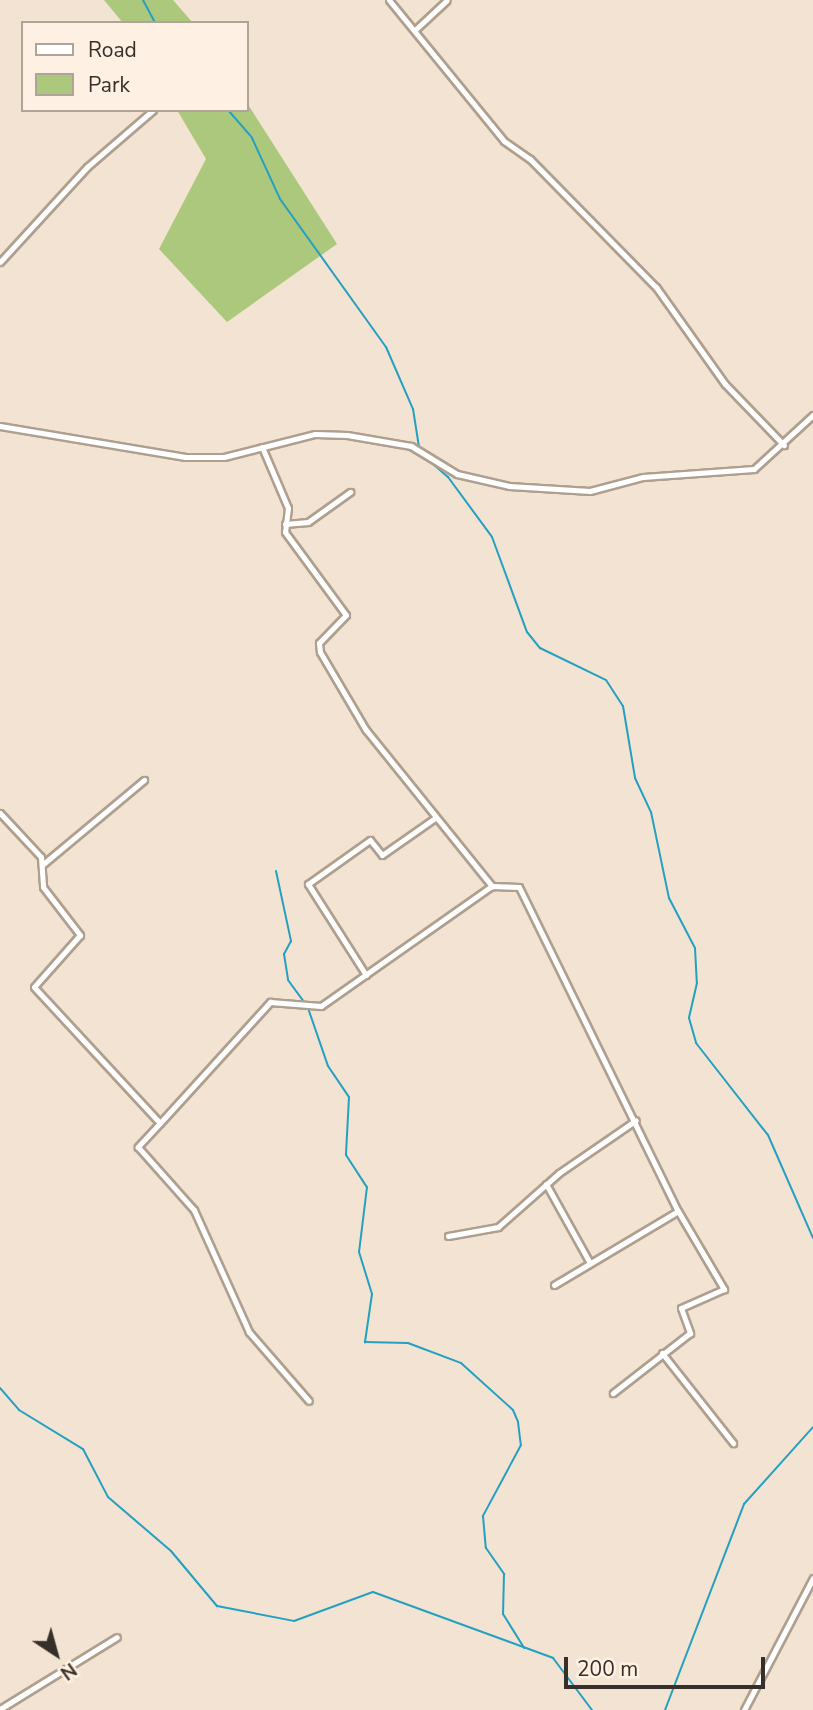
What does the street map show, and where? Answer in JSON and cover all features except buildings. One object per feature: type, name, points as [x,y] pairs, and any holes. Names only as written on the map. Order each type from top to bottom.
[{"type":"street","points":[[389,0],[416,29],[504,141],[530,159],[656,287],[725,384],[784,444]]},
{"type":"street","points":[[416,29],[447,0]]},
{"type":"street","points":[[0,262],[87,167],[151,112]]},
{"type":"street","points":[[0,426],[185,457],[262,447],[316,434],[416,449],[457,474],[509,486],[590,491],[643,477],[740,473],[784,444],[813,415]]},
{"type":"street","points":[[262,447],[288,508],[285,524],[346,615],[319,643],[320,652],[366,730],[492,886]]},
{"type":"street","points":[[285,524],[308,522],[350,492]]},
{"type":"street","points":[[42,865],[144,780]]},
{"type":"street","points":[[0,813],[42,865],[43,887],[80,935],[34,987],[160,1123]]},
{"type":"street","points":[[366,975],[308,884],[370,840],[382,855],[435,818]]},
{"type":"street","points":[[309,1401],[249,1332],[194,1210],[138,1147],[265,1006],[275,1001],[299,1009],[321,1006],[492,886],[512,883],[529,899],[678,1211],[724,1289],[681,1308],[690,1333],[613,1393]]},
{"type":"street","points":[[448,1236],[498,1227],[546,1184],[636,1121]]},
{"type":"street","points":[[546,1184],[590,1263]]},
{"type":"street","points":[[554,1285],[678,1211]]},
{"type":"street","points":[[662,1353],[733,1443]]},
{"type":"street","points":[[744,1710],[813,1578]]},
{"type":"street","points":[[0,1709],[117,1637]]},
{"type":"green space","points":[[104,0],[173,0],[191,21],[121,21]]},
{"type":"green space","points":[[248,105],[337,244],[227,322],[159,249],[206,159],[178,112],[248,112]]},
{"type":"waterway","points":[[143,0],[154,21]]},
{"type":"waterway","points":[[230,112],[252,138],[280,199],[386,347],[413,409],[419,448]]},
{"type":"waterway","points":[[426,458],[448,477],[492,537],[527,632],[540,648],[606,680],[623,706],[635,778],[651,812],[669,898],[695,948],[697,983],[689,1018],[696,1043],[768,1135],[813,1238]]},
{"type":"waterway","points":[[276,871],[291,941],[284,954],[288,980],[305,1003]]},
{"type":"waterway","points":[[308,1008],[328,1066],[349,1097],[346,1155],[367,1187],[359,1252],[372,1294],[365,1342],[408,1343],[461,1363],[513,1410],[518,1422],[521,1445],[483,1516],[486,1548],[504,1574],[503,1614],[524,1648]]},
{"type":"waterway","points":[[0,1388],[19,1410],[83,1449],[108,1497],[171,1551],[217,1606],[294,1621],[373,1592],[553,1658],[592,1710]]},
{"type":"waterway","points":[[665,1710],[744,1504],[813,1427]]}]
